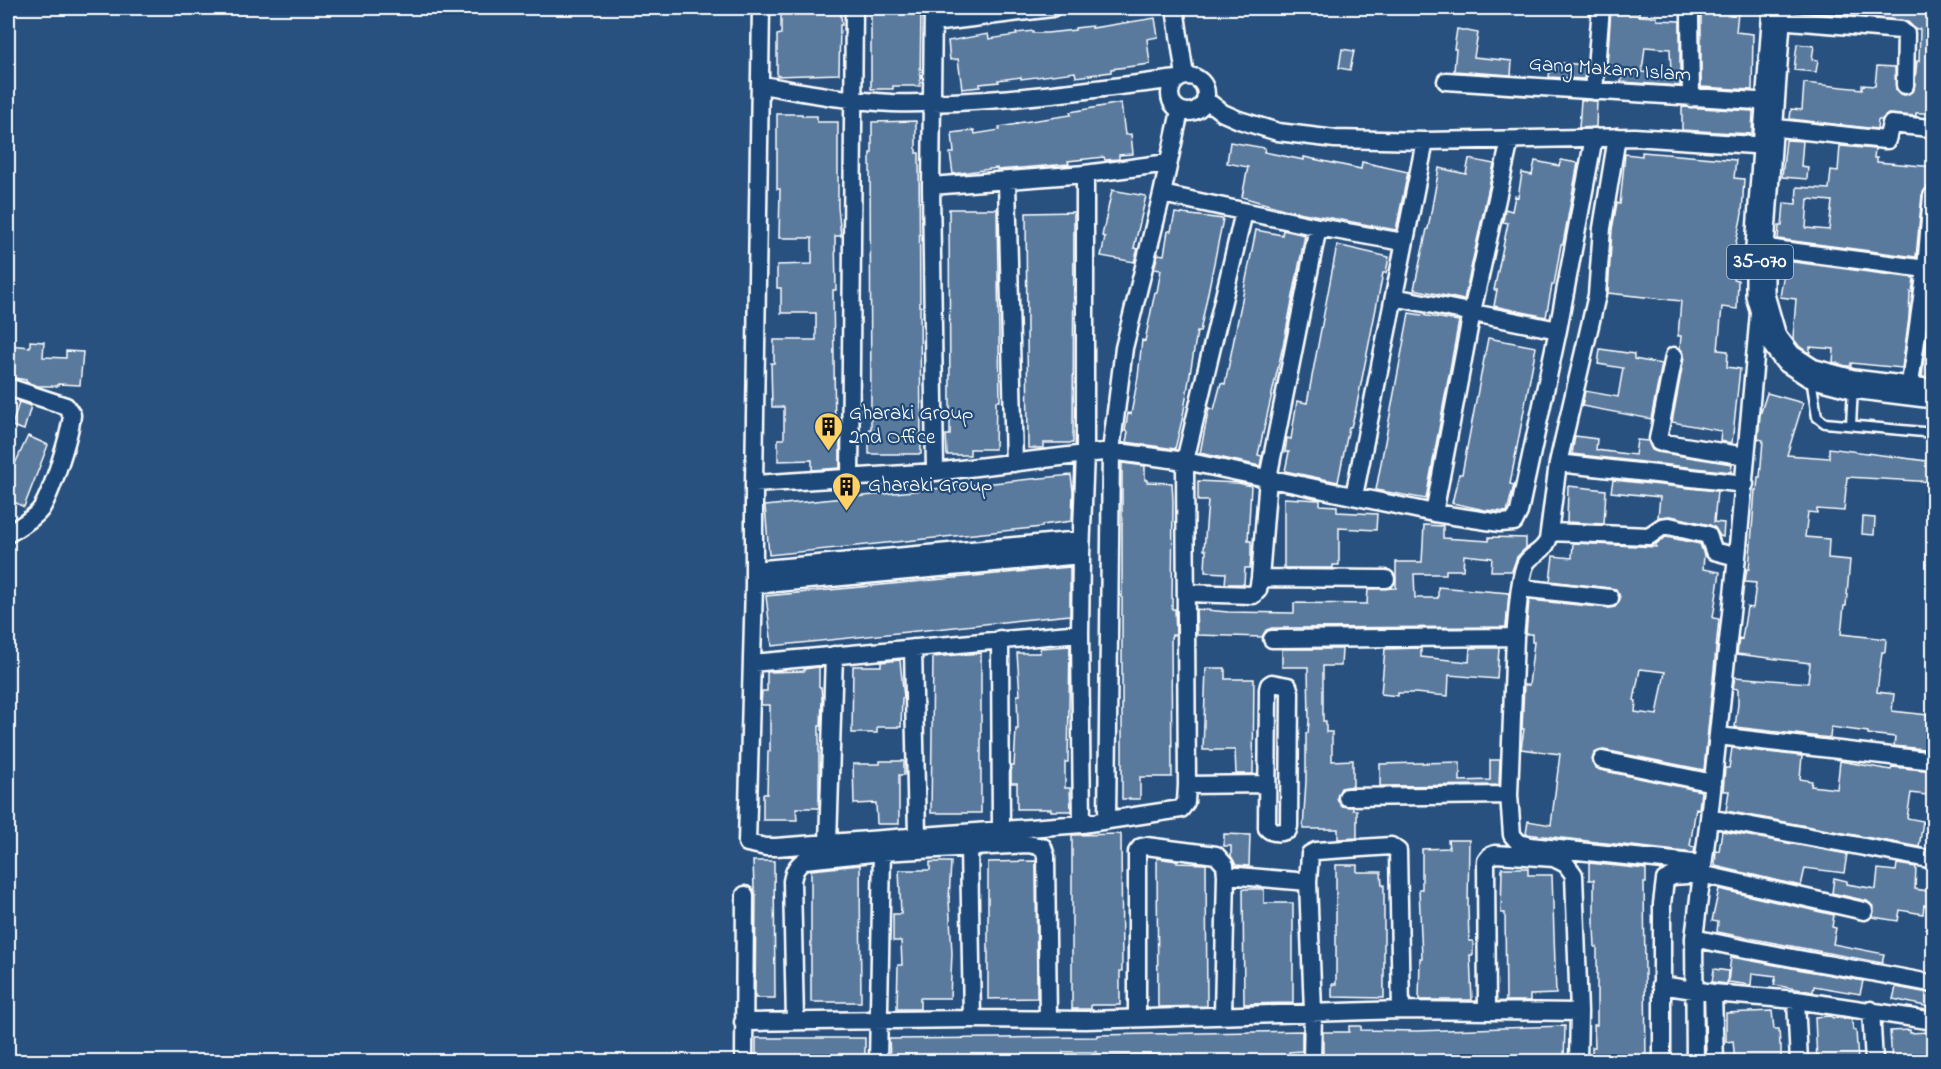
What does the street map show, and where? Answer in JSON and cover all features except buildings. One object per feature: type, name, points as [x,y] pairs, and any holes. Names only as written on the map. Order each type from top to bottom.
[{"type":"main road","name":"35-070","points":[[1777,14],[1760,247],[1760,295],[1772,338],[1788,358],[1811,373],[1853,384],[1922,392]]},
{"type":"street","points":[[762,8],[754,578],[747,843],[766,847],[1082,824],[1181,809],[1186,802],[1187,784],[1185,461],[1244,212]]},
{"type":"street","points":[[850,478],[854,8]]},
{"type":"street","points":[[934,472],[931,186],[934,103],[933,15],[1052,8]]},
{"type":"street","points":[[1175,8],[1182,77]]},
{"type":"street","points":[[1594,92],[1601,8]]},
{"type":"street","points":[[1690,14],[1690,98]]},
{"type":"street","points":[[1777,14],[1901,30],[1905,34],[1905,86]]},
{"type":"street","points":[[761,85],[852,100],[934,103],[1042,95],[1182,77],[1193,76],[1204,84],[1207,94],[1202,107],[1188,113],[1180,111],[1170,99],[1173,84],[1182,77]]},
{"type":"street","name":"Gang Makam Islam","points":[[1446,81],[1690,98],[1769,125]]},
{"type":"street","points":[[1206,100],[1223,113],[1278,132],[1335,139],[1425,141],[1617,137],[1769,125],[1887,140],[1890,126],[1894,123],[1930,128]]},
{"type":"street","points":[[1107,820],[1111,451],[1124,348],[1180,111]]},
{"type":"street","points":[[754,484],[934,472],[1111,451],[1185,461],[1434,513],[1500,523],[1514,522],[1519,512],[1558,330],[1594,137]]},
{"type":"street","points":[[1617,137],[1602,228],[1597,295],[1558,463],[1548,540],[1544,550],[1527,563],[1520,588],[1515,637],[1509,795],[1512,835],[1519,843],[1530,846],[1702,869],[1864,910]]},
{"type":"street","points":[[1434,513],[1472,312],[1510,140]]},
{"type":"street","points":[[1354,496],[1425,141]]},
{"type":"street","points":[[931,186],[1007,182],[1168,163]]},
{"type":"street","points":[[1082,824],[1080,633],[1085,453],[1085,174]]},
{"type":"street","points":[[1007,182],[1014,463]]},
{"type":"street","points":[[1162,194],[1318,227],[1403,242]]},
{"type":"street","points":[[1922,392],[1926,270],[1932,196]]},
{"type":"street","points":[[1186,593],[1253,595],[1258,590],[1268,478],[1318,227]]},
{"type":"street","points":[[1760,247],[1926,270]]},
{"type":"street","points":[[1695,1062],[1694,938],[1745,484],[1760,295]]},
{"type":"street","points":[[1394,297],[1558,330]]},
{"type":"street","points":[[1674,356],[1659,442],[1746,456]]},
{"type":"street","points":[[8,387],[66,406],[72,415],[51,488],[41,509],[35,516],[8,534]]},
{"type":"street","points":[[1558,463],[1745,484]]},
{"type":"street","points":[[1549,532],[1649,536],[1662,527],[1669,526],[1708,535],[1714,551],[1737,556]]},
{"type":"street","points":[[754,578],[1081,548]]},
{"type":"street","points":[[1260,578],[1386,579]]},
{"type":"street","points":[[1520,588],[1610,598]]},
{"type":"street","points":[[752,663],[1080,633]]},
{"type":"street","points":[[1272,639],[1515,637]]},
{"type":"street","points":[[1000,639],[1001,829]]},
{"type":"street","points":[[913,648],[917,835]]},
{"type":"street","points":[[828,843],[834,655]]},
{"type":"street","points":[[1272,683],[1288,686],[1290,692],[1288,830],[1274,832],[1267,828],[1267,784],[1268,689],[1272,683]]},
{"type":"street","points":[[1718,736],[1934,761]]},
{"type":"street","points":[[1602,760],[1713,783]]},
{"type":"street","points":[[1187,784],[1267,784]]},
{"type":"street","points":[[1347,797],[1509,795]]},
{"type":"street","points":[[1709,818],[1934,860]]},
{"type":"street","points":[[795,1021],[792,881],[795,870],[806,860],[882,852],[1028,844],[1043,847],[1046,856],[1048,1020]]},
{"type":"street","points":[[1137,1018],[1137,852],[1141,847],[1146,846],[1216,855],[1225,865],[1227,875],[1223,1014]]},
{"type":"street","points":[[1312,1062],[1313,1011],[1308,882],[1310,854],[1316,851],[1391,846],[1398,851],[1401,1010]]},
{"type":"street","points":[[969,847],[972,1018]]},
{"type":"street","points":[[878,1062],[882,852]]},
{"type":"street","points":[[1487,1010],[1486,861],[1495,854],[1554,858],[1566,864],[1574,874],[1579,1012],[1578,1062]]},
{"type":"street","points":[[1662,1062],[1662,904],[1665,880],[1702,869]]},
{"type":"street","points":[[1227,875],[1308,882]]},
{"type":"street","points":[[744,1062],[745,895]]},
{"type":"street","points":[[1694,938],[1758,953],[1837,965],[1934,984]]},
{"type":"street","points":[[1661,985],[1871,1010],[1934,1022]]},
{"type":"street","points":[[1713,993],[1716,1062]]},
{"type":"street","points":[[1796,1000],[1799,1062]]},
{"type":"street","points":[[1871,1010],[1874,1062]]},
{"type":"street","points":[[743,1022],[972,1018],[1048,1020],[1313,1011],[1579,1012]]},
{"type":"lane","points":[[1811,373],[1817,417],[1825,423],[1934,433]]},
{"type":"lane","points":[[1851,425],[1853,384]]},
{"type":"place","name":"Gharaki Group 2nd Office","points":[[828,452]]},
{"type":"place","name":"Gharaki Group","points":[[847,512]]}]
